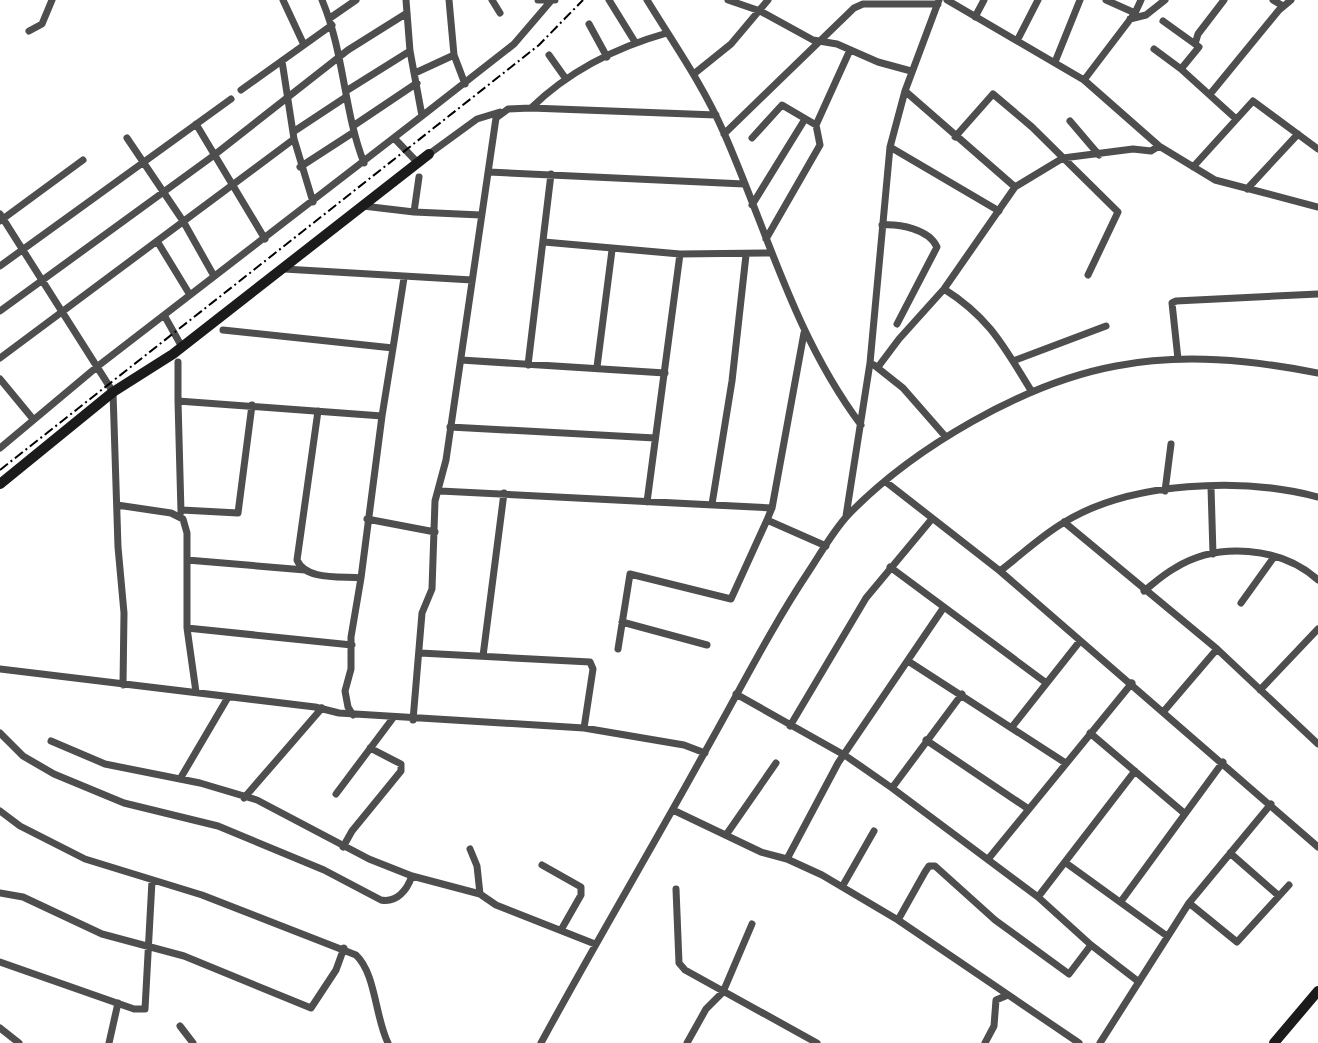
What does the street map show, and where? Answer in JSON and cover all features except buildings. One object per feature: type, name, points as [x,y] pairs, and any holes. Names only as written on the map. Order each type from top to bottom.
[{"type":"main road","points":[[0,484],[113,392],[182,347],[429,154]]},
{"type":"main road","points":[[1274,1043],[1318,991]]},
{"type":"street","points":[[29,32],[42,24],[52,0]]},
{"type":"street","points":[[283,0],[303,46]]},
{"type":"street","points":[[322,0],[342,57],[353,129],[364,163]]},
{"type":"street","points":[[241,90],[303,46],[356,0]]},
{"type":"street","points":[[406,0],[422,116]]},
{"type":"street","points":[[449,0],[454,55],[465,83]]},
{"type":"street","points":[[492,0],[500,13]]},
{"type":"street","points":[[538,0],[552,1]]},
{"type":"street","points":[[609,0],[635,42]]},
{"type":"street","points":[[647,0],[695,73],[724,134],[804,333],[834,388],[861,425]]},
{"type":"street","points":[[728,0],[760,11],[813,40],[911,71]]},
{"type":"street","points":[[695,73],[731,44],[768,0]]},
{"type":"street","points":[[947,0],[1084,80],[1159,146],[1215,180],[1318,206]]},
{"type":"street","points":[[975,17],[984,0]]},
{"type":"street","points":[[1017,41],[1038,0]]},
{"type":"street","points":[[1055,62],[1080,0]]},
{"type":"street","points":[[1106,0],[1132,16],[1146,15],[1165,0]]},
{"type":"street","points":[[1084,80],[1141,0]]},
{"type":"street","points":[[1195,44],[1198,34],[1224,0]]},
{"type":"street","points":[[1273,0],[1283,6]]},
{"type":"street","points":[[1211,93],[1283,6],[1291,0]]},
{"type":"street","points":[[0,448],[98,366],[364,163],[514,44],[552,1]]},
{"type":"street","points":[[724,134],[854,8],[863,4],[938,2],[911,71],[890,147],[882,225],[874,365],[846,516]]},
{"type":"street","points":[[0,311],[213,156],[375,31],[408,13]]},
{"type":"street","points":[[1163,21],[1199,47],[1181,69]]},
{"type":"street","points":[[589,24],[607,57]]},
{"type":"street","points":[[531,108],[566,79],[635,42],[667,33]]},
{"type":"street","points":[[1154,49],[1211,93],[1235,118]]},
{"type":"street","points":[[765,239],[820,145],[816,125],[850,50]]},
{"type":"street","points":[[0,358],[233,186],[346,94],[411,51]]},
{"type":"street","points":[[415,73],[454,55]]},
{"type":"street","points":[[549,55],[566,79]]},
{"type":"street","points":[[282,61],[300,167],[313,202]]},
{"type":"street","points":[[300,167],[417,83]]},
{"type":"street","points":[[905,91],[1015,187]]},
{"type":"street","points":[[955,137],[993,94],[1032,127],[1118,212],[1088,275]]},
{"type":"street","points":[[0,266],[231,99]]},
{"type":"street","points":[[1193,167],[1253,100],[1318,149]]},
{"type":"street","points":[[752,138],[782,105],[816,125]]},
{"type":"street","points":[[429,154],[477,119],[500,112],[531,108],[716,115]]},
{"type":"street","points":[[413,720],[422,613],[432,589],[435,501],[440,491],[496,118],[500,112]]},
{"type":"street","points":[[752,205],[805,118]]},
{"type":"street","points":[[1070,121],[1099,155]]},
{"type":"street","points":[[196,124],[265,239]]},
{"type":"street","points":[[1247,190],[1298,134]]},
{"type":"street","points":[[128,138],[215,276]]},
{"type":"street","points":[[395,139],[417,162]]},
{"type":"street","points":[[874,365],[944,289],[1015,187],[1063,159],[1133,149],[1151,151],[1159,146]]},
{"type":"street","points":[[890,147],[999,211]]},
{"type":"street","points":[[83,160],[1,218],[113,392],[124,613],[123,685]]},
{"type":"street","points":[[489,172],[744,184]]},
{"type":"street","points":[[528,365],[551,174]]},
{"type":"street","points":[[414,212],[419,177]]},
{"type":"street","points":[[361,206],[481,215]]},
{"type":"street","points":[[882,225],[911,228],[933,239],[937,247],[897,324]]},
{"type":"street","points":[[157,241],[190,295]]},
{"type":"street","points":[[544,242],[680,254],[771,253]]},
{"type":"street","points":[[597,367],[612,250]]},
{"type":"street","points":[[647,502],[680,254]]},
{"type":"street","points":[[712,504],[732,385],[746,255]]},
{"type":"street","points":[[285,268],[404,278],[472,280]]},
{"type":"street","points":[[353,715],[348,707],[345,691],[351,669],[367,519],[404,278]]},
{"type":"street","points":[[944,289],[972,307],[993,329],[1032,392]]},
{"type":"street","points":[[1178,359],[1172,303],[1175,300],[1318,294]]},
{"type":"street","points":[[164,315],[182,347]]},
{"type":"street","points":[[1013,361],[1106,326]]},
{"type":"street","points":[[223,330],[393,348]]},
{"type":"street","points":[[618,649],[629,574],[731,599],[772,508],[804,333]]},
{"type":"street","points":[[541,1043],[594,944],[705,753],[772,627],[846,516],[945,436],[1032,392],[1115,366],[1178,359],[1266,363],[1318,373]]},
{"type":"street","points":[[461,360],[665,373]]},
{"type":"street","points":[[178,362],[181,512],[185,525],[187,560],[187,628],[196,692]]},
{"type":"street","points":[[874,365],[903,388],[945,436]]},
{"type":"street","points":[[0,379],[33,419]]},
{"type":"street","points":[[178,401],[382,416]]},
{"type":"street","points":[[117,505],[181,512],[238,513],[252,405]]},
{"type":"street","points":[[318,411],[296,554],[299,565],[314,575],[361,578]]},
{"type":"street","points":[[450,427],[655,438]]},
{"type":"street","points":[[1165,491],[1171,444]]},
{"type":"street","points":[[886,482],[1000,572],[1132,683],[1318,846]]},
{"type":"street","points":[[1211,487],[1213,554]]},
{"type":"street","points":[[1000,572],[1064,522],[1118,498],[1211,487],[1253,487],[1318,497]]},
{"type":"street","points":[[440,491],[772,508]]},
{"type":"street","points":[[483,656],[504,493]]},
{"type":"street","points":[[367,519],[435,532]]},
{"type":"street","points":[[767,520],[826,546]]},
{"type":"street","points":[[790,726],[866,598],[931,520]]},
{"type":"street","points":[[1064,522],[1217,649],[1317,740]]},
{"type":"street","points":[[1144,591],[1176,567],[1213,554],[1246,551],[1274,557],[1310,573],[1318,580]]},
{"type":"street","points":[[1241,603],[1274,557]]},
{"type":"street","points":[[187,560],[305,570]]},
{"type":"street","points":[[890,567],[1045,682]]},
{"type":"street","points":[[787,859],[838,763],[846,756],[944,607]]},
{"type":"street","points":[[622,622],[707,645]]},
{"type":"street","points":[[187,628],[352,645]]},
{"type":"street","points":[[1260,690],[1318,629]]},
{"type":"street","points":[[1012,727],[1080,641]]},
{"type":"street","points":[[1164,711],[1217,649]]},
{"type":"street","points":[[420,653],[590,662],[593,669],[584,729]]},
{"type":"street","points":[[908,661],[1064,762]]},
{"type":"street","points":[[0,669],[196,692],[227,699],[322,708],[353,715],[584,729],[684,745],[705,753]]},
{"type":"street","points":[[989,858],[1064,762],[1132,683]]},
{"type":"street","points":[[736,694],[846,756],[892,788],[989,858],[1139,982]]},
{"type":"street","points":[[892,788],[962,694]]},
{"type":"street","points":[[180,779],[227,699]]},
{"type":"street","points":[[244,798],[322,708]]},
{"type":"street","points":[[336,794],[393,718]]},
{"type":"street","points":[[0,733],[23,757],[54,774],[124,803],[218,826],[324,870],[381,900],[387,901],[404,892],[412,876]]},
{"type":"street","points":[[1090,733],[1184,813]]},
{"type":"street","points":[[926,740],[1027,808]]},
{"type":"street","points":[[51,741],[105,764],[180,779],[267,805],[343,846],[412,876],[480,894],[496,905],[594,944]]},
{"type":"street","points":[[343,846],[401,771],[401,764],[370,748]]},
{"type":"street","points":[[1122,901],[1223,762]]},
{"type":"street","points":[[726,835],[776,763]]},
{"type":"street","points":[[1038,897],[1135,771]]},
{"type":"street","points":[[1100,1043],[1189,904],[1270,804]]},
{"type":"street","points":[[673,810],[761,852],[787,859],[842,887],[898,920],[1079,1043]]},
{"type":"street","points":[[0,811],[20,826],[85,859],[202,895],[356,954],[367,968],[374,1003],[388,1043]]},
{"type":"street","points":[[842,887],[874,831]]},
{"type":"street","points":[[470,849],[477,866],[480,894]]},
{"type":"street","points":[[1230,853],[1279,896]]},
{"type":"street","points":[[1066,863],[1167,936]]},
{"type":"street","points":[[542,865],[580,887],[581,895],[561,930]]},
{"type":"street","points":[[898,920],[929,866],[935,866],[995,920],[1069,974],[1091,945]]},
{"type":"street","points":[[0,962],[134,1009],[146,1008],[152,881]]},
{"type":"street","points":[[1189,904],[1237,942],[1289,885]]},
{"type":"street","points":[[676,888],[679,963],[685,970],[817,1043]]},
{"type":"street","points":[[0,893],[23,897],[102,934],[184,956],[311,1008],[336,970],[344,948]]},
{"type":"street","points":[[687,1043],[706,1009],[723,992],[752,924]]},
{"type":"street","points":[[985,1043],[993,1026],[996,1000],[1008,995]]},
{"type":"street","points":[[109,1043],[118,1003]]},
{"type":"street","points":[[180,1026],[193,1043]]},
{"type":"street","points":[[0,1028],[19,1043]]},
{"type":"railway","points":[[0,470],[539,45],[583,0]]}]
